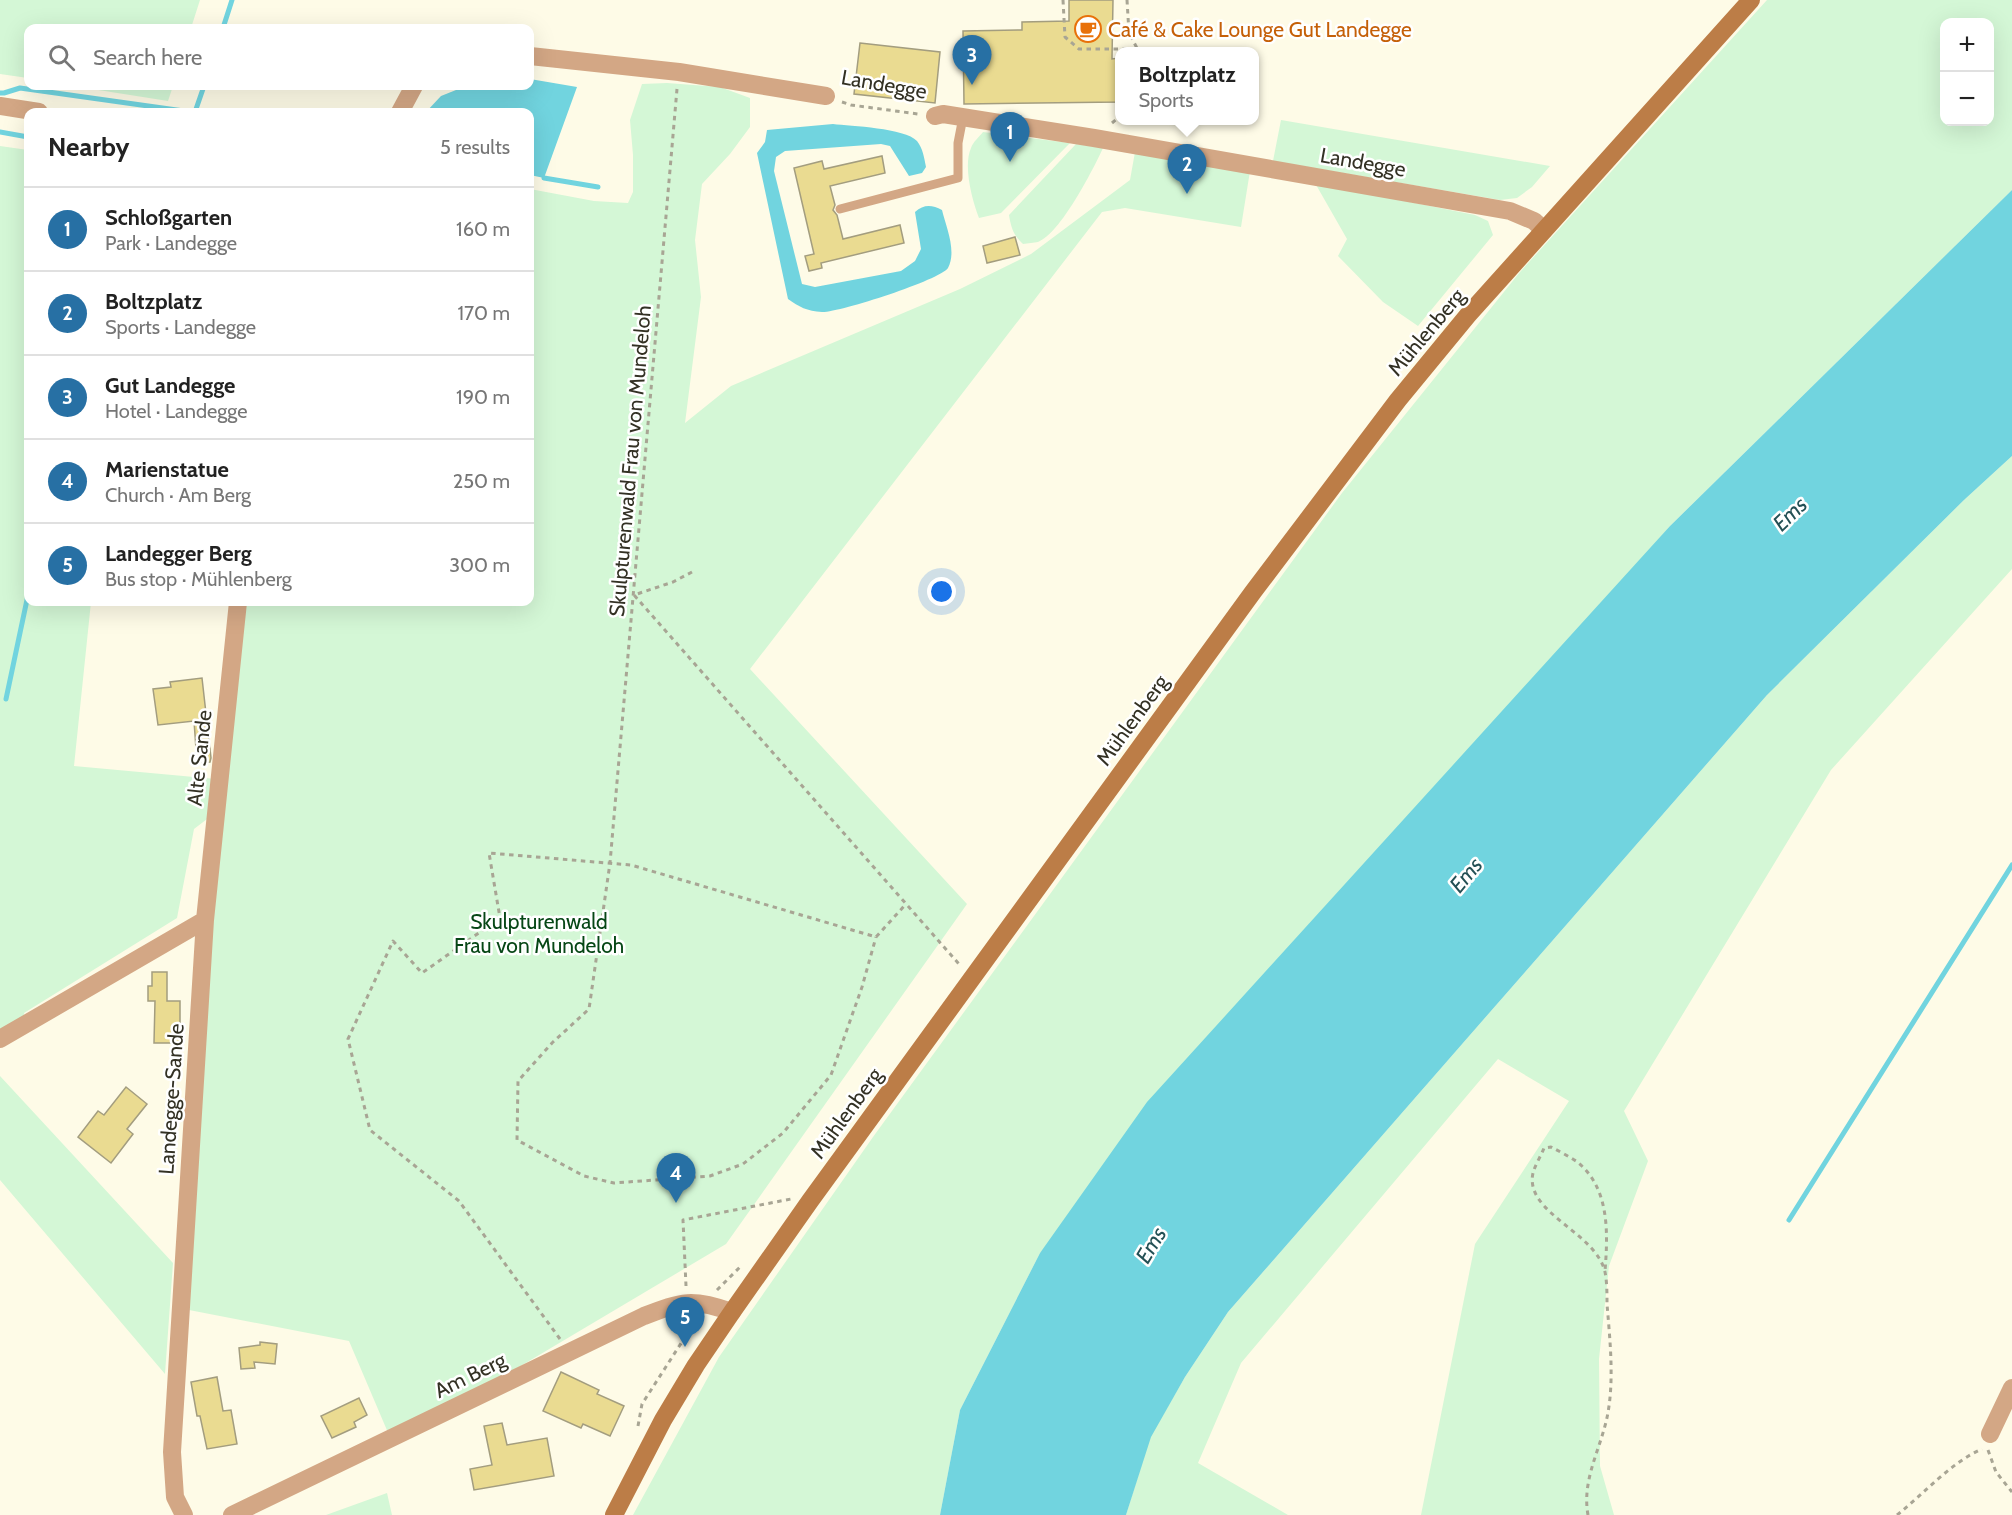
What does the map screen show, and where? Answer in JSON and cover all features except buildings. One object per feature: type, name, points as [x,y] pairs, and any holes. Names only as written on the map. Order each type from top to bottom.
[{"type":"main road","name":"Mühlenberg","points":[[614,1515],[663,1420],[696,1365],[732,1312],[810,1201],[1253,592],[1398,400],[1468,315],[1751,0]]},
{"type":"street","name":"Landegge","points":[[534,56],[679,72],[826,96]]},
{"type":"street","points":[[402,108],[412,90]]},
{"type":"street","points":[[0,106],[24,110]]},
{"type":"street","name":"Landegge","points":[[935,116],[943,114],[1094,138],[1510,211],[1534,221],[1544,230]]},
{"type":"street","name":"Alte Sande","points":[[204,920],[238,606]]},
{"type":"street","points":[[0,1039],[204,920]]},
{"type":"street","name":"Landegge-Sande","points":[[184,1515],[175,1497],[172,1452],[204,920]]},
{"type":"street","name":"Am Berg","points":[[232,1515],[665,1308],[684,1302],[706,1303],[732,1312]]},
{"type":"street","points":[[1990,1434],[2012,1388]]},
{"type":"lane","points":[[840,209],[958,178],[958,143],[963,117]]},
{"type":"path","points":[[1063,0],[1065,37],[1079,49],[1115,50]]},
{"type":"path","points":[[1127,0],[1129,33],[1137,47]]},
{"type":"path","name":"Skulpturenwald Frau von Mundeloh","points":[[679,72],[610,863],[589,1009],[552,1043],[518,1081],[517,1140],[584,1176],[614,1183],[710,1176],[743,1164],[783,1133],[831,1075],[862,987],[876,937]]},
{"type":"path","name":"Landegge","points":[[826,96],[851,105],[935,116]]},
{"type":"path","points":[[692,572],[673,582],[634,594],[963,969]]},
{"type":"path","points":[[570,1352],[459,1201],[370,1130],[348,1039],[393,941],[422,973],[500,918],[489,853],[631,865],[876,937],[906,904]]},
{"type":"path","points":[[1588,1515],[1587,1482],[1606,1421],[1610,1387],[1610,1333],[1605,1271],[1608,1237],[1604,1207],[1592,1176],[1576,1161],[1551,1147],[1544,1148],[1533,1173],[1533,1191],[1548,1211],[1594,1250],[1605,1271]]},
{"type":"path","points":[[686,1279],[683,1220],[796,1198],[810,1201]]},
{"type":"path","points":[[642,1404],[706,1303]]},
{"type":"path","points":[[1897,1515],[1972,1453],[1987,1447],[1989,1459],[1996,1472],[2012,1492]]},
{"type":"green space","points":[[0,0],[200,0],[192,24],[24,24],[24,77],[0,74]]},
{"type":"green space","points":[[1767,0],[2012,0],[2012,190],[1670,526],[1040,1253],[960,1410],[940,1515],[633,1515],[719,1357],[873,1137],[1342,493],[1520,272]]},
{"type":"green space","name":"Skulpturenwald Frau von Mundeloh","points":[[667,83],[720,87],[750,98],[750,127],[730,154],[702,184],[695,240],[701,297],[685,423],[731,386],[960,289],[1031,254],[1130,180],[1135,152],[1250,171],[1241,227],[1125,208],[1102,212],[750,669],[967,904],[726,1244],[497,1380],[389,1435],[349,1341],[189,1310],[201,978],[240,606],[534,606],[534,190],[594,201],[628,203],[633,192],[630,120],[642,84]]},
{"type":"green space","points":[[98,90],[172,90],[168,101]]},
{"type":"green space","points":[[1281,120],[1550,166],[1532,187],[1517,198],[1500,200],[1273,161]]},
{"type":"green space","points":[[983,132],[1070,143],[1001,213],[979,218],[971,193],[968,164],[972,146]]},
{"type":"green space","points":[[1076,144],[1103,148],[1075,200],[1056,227],[1047,237],[1038,242],[1023,244],[1013,231],[1009,215]]},
{"type":"green space","points":[[0,146],[24,149],[24,606],[91,606],[74,766],[216,779],[211,816],[194,829],[177,918],[24,1013],[25,1019],[0,1032]]},
{"type":"green space","points":[[1315,183],[1475,215],[1488,221],[1493,235],[1418,326],[1383,302],[1338,256],[1347,239]]},
{"type":"green space","points":[[2012,456],[2012,569],[1831,770],[1624,1111],[1648,1161],[1609,1266],[1599,1359],[1600,1466],[1614,1515],[1421,1515],[1475,1244],[1569,1101],[1498,1059],[1241,1363],[1198,1463],[1288,1515],[1126,1515],[1150,1437],[1185,1377],[1228,1312],[1767,695],[1964,500]]},
{"type":"green space","points":[[0,1076],[173,1263],[165,1374],[0,1180]]},
{"type":"green space","points":[[387,1493],[392,1515],[326,1515]]},
{"type":"water","points":[[534,80],[577,87],[544,178],[534,176],[534,108],[430,108],[441,96],[456,90],[534,90]]},
{"type":"water","points":[[833,124],[877,128],[911,137],[921,147],[926,167],[922,173],[909,176],[890,146],[881,144],[785,151],[776,157],[774,171],[802,284],[815,287],[901,271],[915,261],[921,249],[915,212],[925,207],[931,206],[942,210],[950,239],[951,254],[948,268],[927,280],[867,302],[822,312],[804,308],[788,299],[757,153],[765,142],[767,130]]},
{"type":"water","name":"Ems","points":[[2012,190],[2012,456],[1964,500],[1767,695],[1228,1312],[1185,1377],[1151,1437],[1126,1515],[940,1515],[960,1410],[1040,1253],[1147,1102],[1670,526]]},
{"type":"waterway","points":[[224,24],[232,0]]},
{"type":"waterway","points":[[0,93],[24,89]]},
{"type":"waterway","points":[[34,90],[162,108]]},
{"type":"waterway","points":[[196,108],[203,90]]},
{"type":"waterway","points":[[0,132],[24,136]]},
{"type":"waterway","points":[[544,178],[598,187]]},
{"type":"waterway","points":[[6,699],[26,606]]},
{"type":"waterway","points":[[1789,1220],[2012,865]]},
{"type":"place","name":"Café & Cake Lounge Gut Landegge","points":[[1088,29]]},
{"type":"place","name":"Gut Landegge","points":[[972,85]]},
{"type":"place","name":"Schloßgarten","points":[[1010,162]]},
{"type":"place","name":"Boltzplatz","points":[[1187,194]]},
{"type":"place","name":"Marienstatue","points":[[676,1203]]},
{"type":"place","name":"Landegger Berg","points":[[685,1347]]}]
